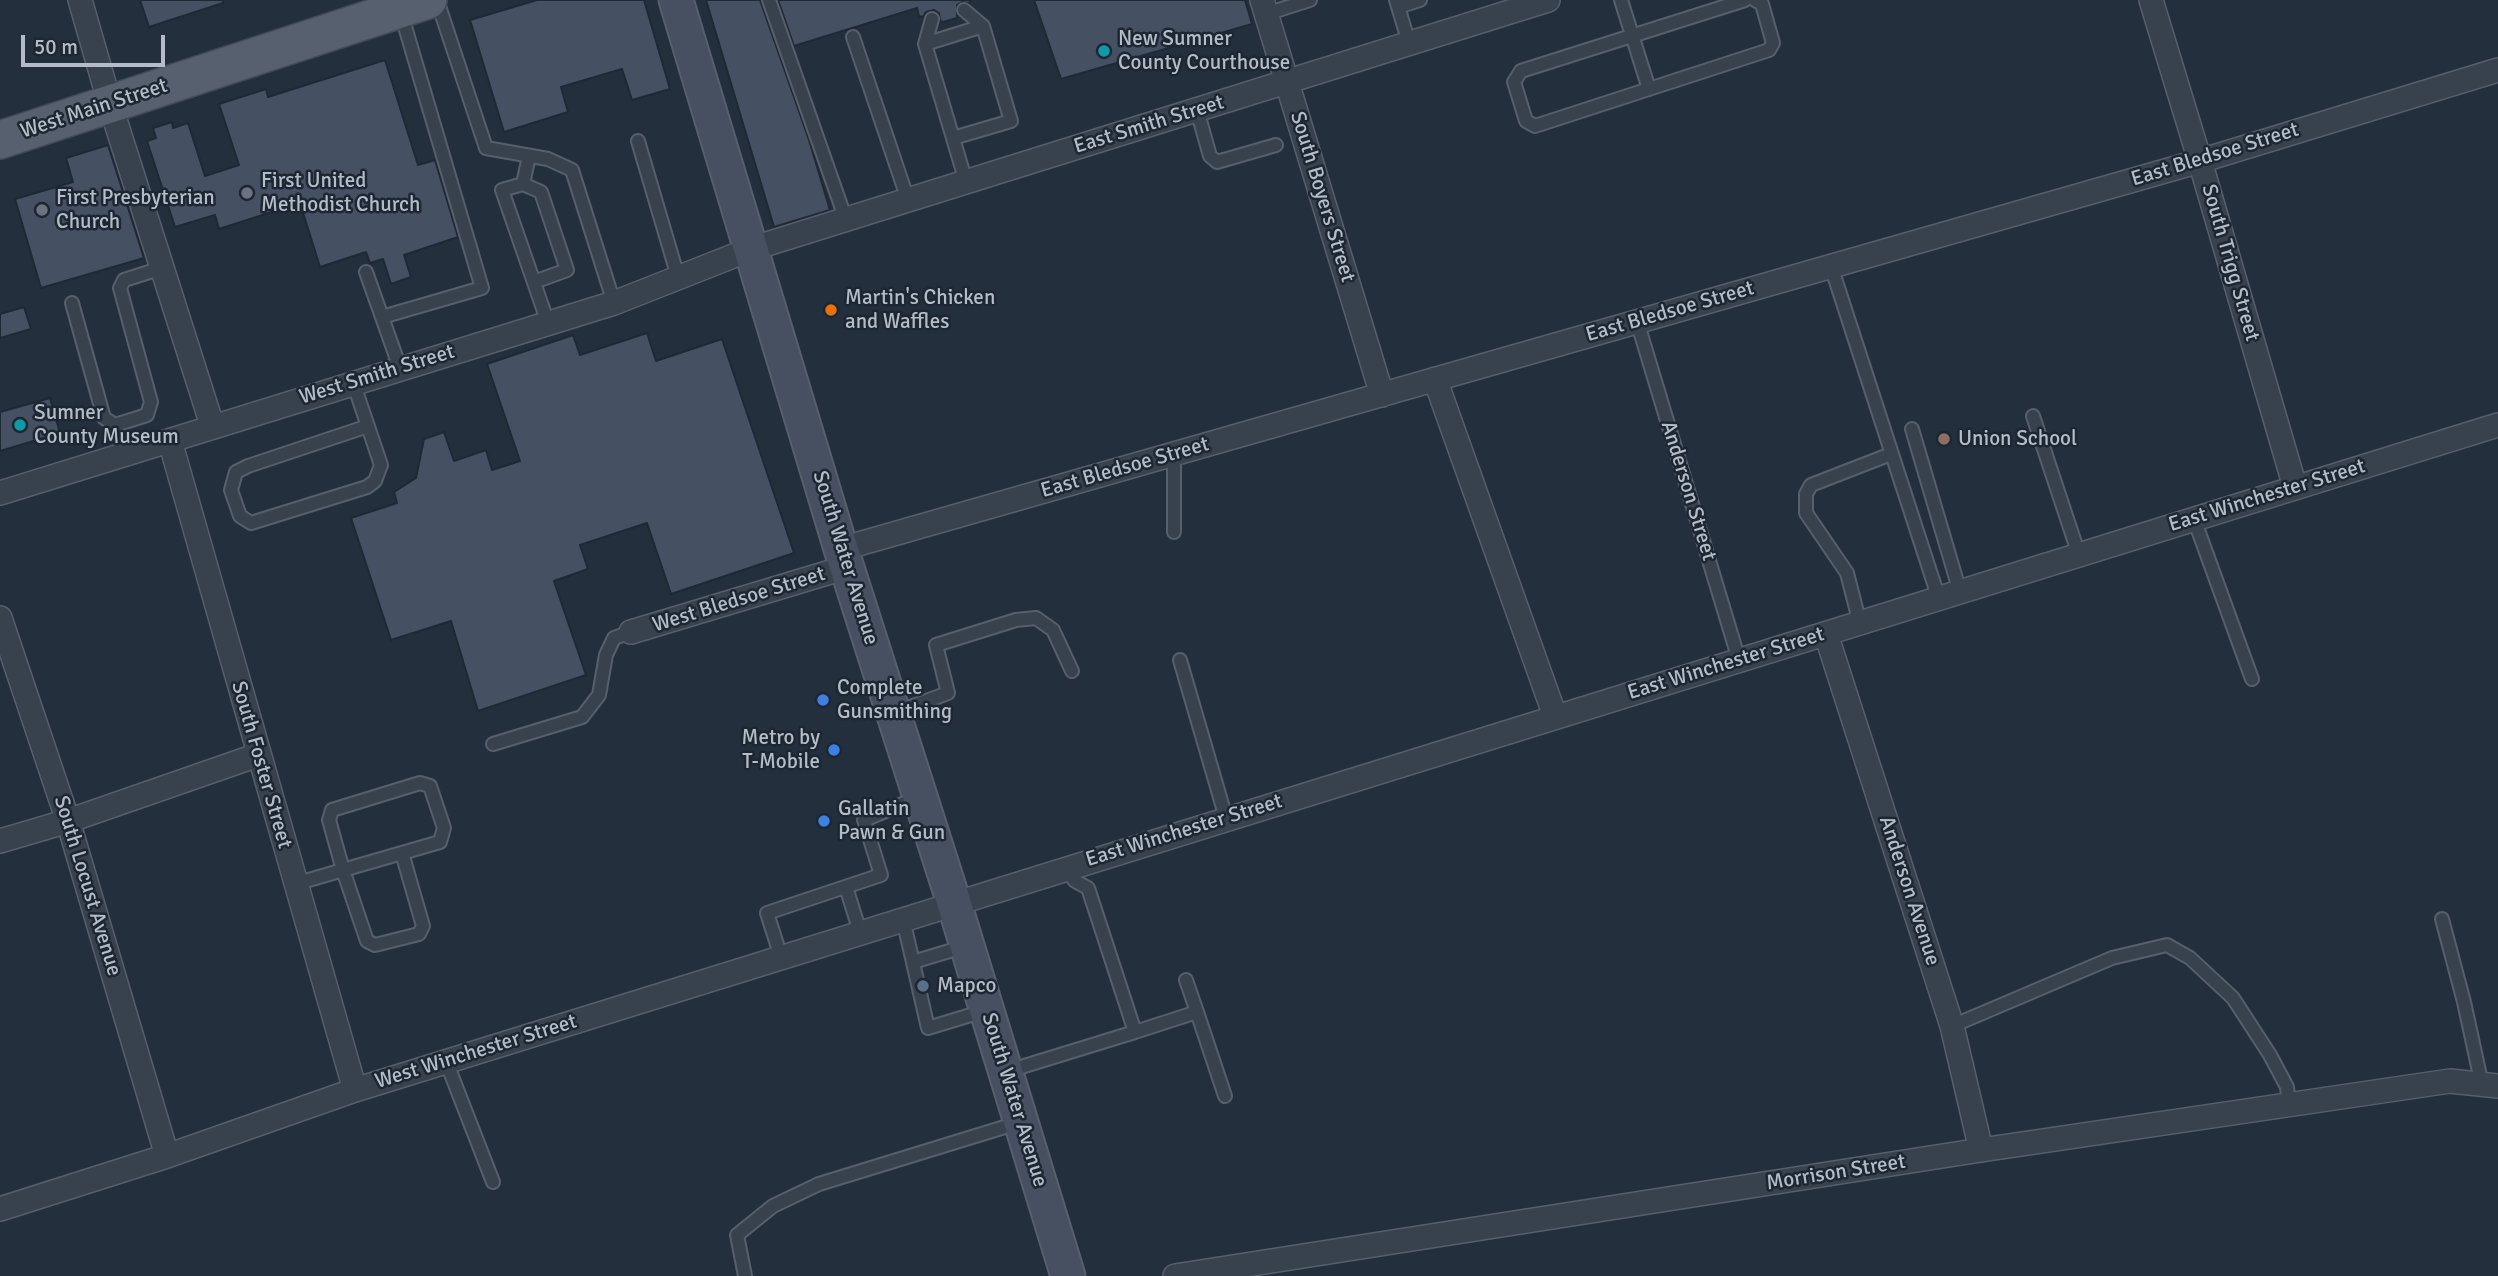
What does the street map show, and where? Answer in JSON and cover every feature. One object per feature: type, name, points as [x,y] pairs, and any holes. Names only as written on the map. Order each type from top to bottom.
[{"type":"main road","name":"South Water Avenue","points":[[676,0],[844,558],[954,903],[1068,1276]]},
{"type":"main road","name":"West Main Street","points":[[0,140],[414,5]]},
{"type":"street","points":[[80,0],[110,104],[212,425]]},
{"type":"street","name":"East Smith Street","points":[[751,249],[1287,82],[1519,4],[1548,0]]},
{"type":"street","name":"South Trigg Street","points":[[2151,0],[2295,487]]},
{"type":"street","name":"South Boyers Street","points":[[1264,7],[1382,395]]},
{"type":"street","name":"East Bledsoe Street","points":[[844,558],[1174,454],[2200,161],[2498,70]]},
{"type":"street","name":"West Smith Street","points":[[0,493],[170,441],[212,425],[614,303],[751,249]]},
{"type":"street","points":[[1435,379],[1555,716]]},
{"type":"street","name":"East Winchester Street","points":[[954,903],[2498,425]]},
{"type":"street","name":"South Foster Street","points":[[170,441],[355,1090]]},
{"type":"street","name":"West Bledsoe Street","points":[[631,632],[844,558]]},
{"type":"street","name":"South Locust Avenue","points":[[0,618],[68,821],[167,1156]]},
{"type":"street","name":"Anderson Avenue","points":[[1826,634],[1952,1026],[1981,1150]]},
{"type":"street","points":[[0,841],[68,821],[258,755]]},
{"type":"street","name":"West Winchester Street","points":[[0,1209],[167,1156],[355,1090],[954,903]]},
{"type":"street","name":"Morrison Street","points":[[1175,1276],[1981,1150],[2450,1081],[2490,1086]]},
{"type":"lane","points":[[437,0],[486,148],[548,159],[572,170],[614,303]]},
{"type":"lane","points":[[769,0],[846,220]]},
{"type":"lane","points":[[1264,7],[1310,0]]},
{"type":"lane","points":[[1409,43],[1397,4],[1420,0]]},
{"type":"lane","points":[[1621,0],[1649,89]]},
{"type":"lane","points":[[1745,0],[1521,71],[1514,82],[1526,121],[1535,126],[1769,50],[1773,43],[1762,4],[1755,0]]},
{"type":"lane","points":[[382,317],[482,288],[414,5]]},
{"type":"lane","points":[[953,138],[1011,121],[983,26],[964,10]]},
{"type":"lane","points":[[932,19],[925,44],[966,182]]},
{"type":"lane","points":[[925,44],[983,26]]},
{"type":"lane","points":[[853,37],[908,200]]},
{"type":"lane","points":[[1197,110],[1210,156],[1217,162],[1276,145]]},
{"type":"lane","points":[[638,141],[678,277]]},
{"type":"lane","points":[[523,184],[529,156]]},
{"type":"lane","points":[[534,282],[567,270],[541,192],[523,184],[502,190],[548,323]]},
{"type":"lane","points":[[1831,266],[1892,454],[1950,595]]},
{"type":"lane","points":[[72,303],[104,418],[114,425],[148,415],[151,402],[120,288],[124,280],[162,268]]},
{"type":"lane","points":[[366,272],[400,368]]},
{"type":"lane","name":"Anderson Street","points":[[1637,321],[1739,660]]},
{"type":"lane","points":[[353,382],[368,426],[381,465],[376,481],[367,487],[251,523],[240,516],[231,490],[236,472],[368,426]]},
{"type":"lane","points":[[2033,416],[2079,555]]},
{"type":"lane","points":[[1912,429],[1950,595]]},
{"type":"lane","points":[[1174,454],[1174,532]]},
{"type":"lane","points":[[1860,624],[1847,573],[1805,513],[1805,494],[1811,485],[1892,454]]},
{"type":"lane","points":[[2194,519],[2252,679]]},
{"type":"lane","points":[[894,713],[948,693],[936,645],[1016,620],[1036,618],[1053,630],[1072,671]]},
{"type":"lane","points":[[493,744],[582,717],[599,695],[606,655],[614,638],[631,632]]},
{"type":"lane","points":[[1180,660],[1226,818]]},
{"type":"lane","points":[[295,884],[343,870],[440,842],[444,828],[430,786],[420,783],[332,810],[329,820],[343,870],[367,941],[375,945],[419,934],[423,926],[402,853]]},
{"type":"lane","points":[[781,957],[767,913],[881,875],[864,820],[920,797]]},
{"type":"lane","points":[[1088,888],[1094,877],[1090,860]]},
{"type":"lane","points":[[1066,868],[1074,881],[1088,888],[1135,1032]]},
{"type":"lane","points":[[846,887],[860,932]]},
{"type":"lane","points":[[903,919],[928,1028],[987,1010]]},
{"type":"lane","points":[[2442,919],[2490,1086]]},
{"type":"lane","points":[[1952,1026],[2112,958],[2167,945],[2190,958],[2233,998],[2287,1087],[2289,1105]]},
{"type":"lane","points":[[913,962],[967,946]]},
{"type":"lane","points":[[1186,980],[1225,1096]]},
{"type":"lane","points":[[1006,1072],[1196,1012]]},
{"type":"lane","points":[[446,1061],[493,1181]]},
{"type":"lane","points":[[745,1276],[737,1235],[773,1206],[819,1184],[1021,1122]]},
{"type":"building","points":[[140,0],[223,0],[223,3],[149,27]]},
{"type":"building","points":[[537,0],[644,0],[670,89],[632,100],[622,69],[561,87],[568,112],[504,132],[470,20]]},
{"type":"building","points":[[706,0],[760,0],[809,140],[830,210],[774,227]]},
{"type":"building","points":[[778,0],[971,0],[969,3],[962,2],[957,5],[957,18],[943,22],[940,21],[939,13],[934,10],[926,12],[923,17],[919,16],[917,8],[794,46]]},
{"type":"building","name":"New Sumner County Courthouse","points":[[1034,0],[1245,0],[1252,24],[1061,79]]},
{"type":"building","points":[[385,60],[418,165],[435,160],[458,237],[404,255],[411,277],[391,284],[383,259],[370,263],[366,252],[320,267],[300,203],[219,229],[215,215],[175,227],[147,141],[156,138],[153,128],[172,122],[173,128],[188,123],[205,176],[239,165],[219,104],[266,89],[268,97]]},
{"type":"building","points":[[108,145],[144,258],[41,288],[15,199],[73,182],[66,158]]},
{"type":"building","points":[[24,307],[31,329],[0,338],[0,314]]},
{"type":"building","points":[[647,333],[656,361],[722,339],[794,553],[671,594],[647,523],[580,545],[588,569],[554,581],[586,675],[478,711],[451,621],[391,640],[351,518],[397,503],[394,492],[416,478],[424,439],[444,432],[454,461],[486,450],[492,470],[520,461],[487,364],[573,335],[580,355]]},
{"type":"building","points":[[50,398],[60,433],[0,451],[0,412]]},
{"type":"place","name":"New Sumner County Courthouse","points":[[1104,51]]},
{"type":"place","name":"First United Methodist Church","points":[[247,193]]},
{"type":"place","name":"First Presbyterian Church","points":[[42,210]]},
{"type":"place","name":"Martin's Chicken and Waffles","points":[[831,310]]},
{"type":"place","name":"Sumner County Museum","points":[[20,425]]},
{"type":"place","name":"Union School","points":[[1944,439]]},
{"type":"place","name":"Complete Gunsmithing","points":[[823,700]]},
{"type":"place","name":"Metro by T-Mobile","points":[[834,750]]},
{"type":"place","name":"Gallatin Pawn & Gun","points":[[824,821]]},
{"type":"place","name":"Mapco","points":[[923,986]]}]
